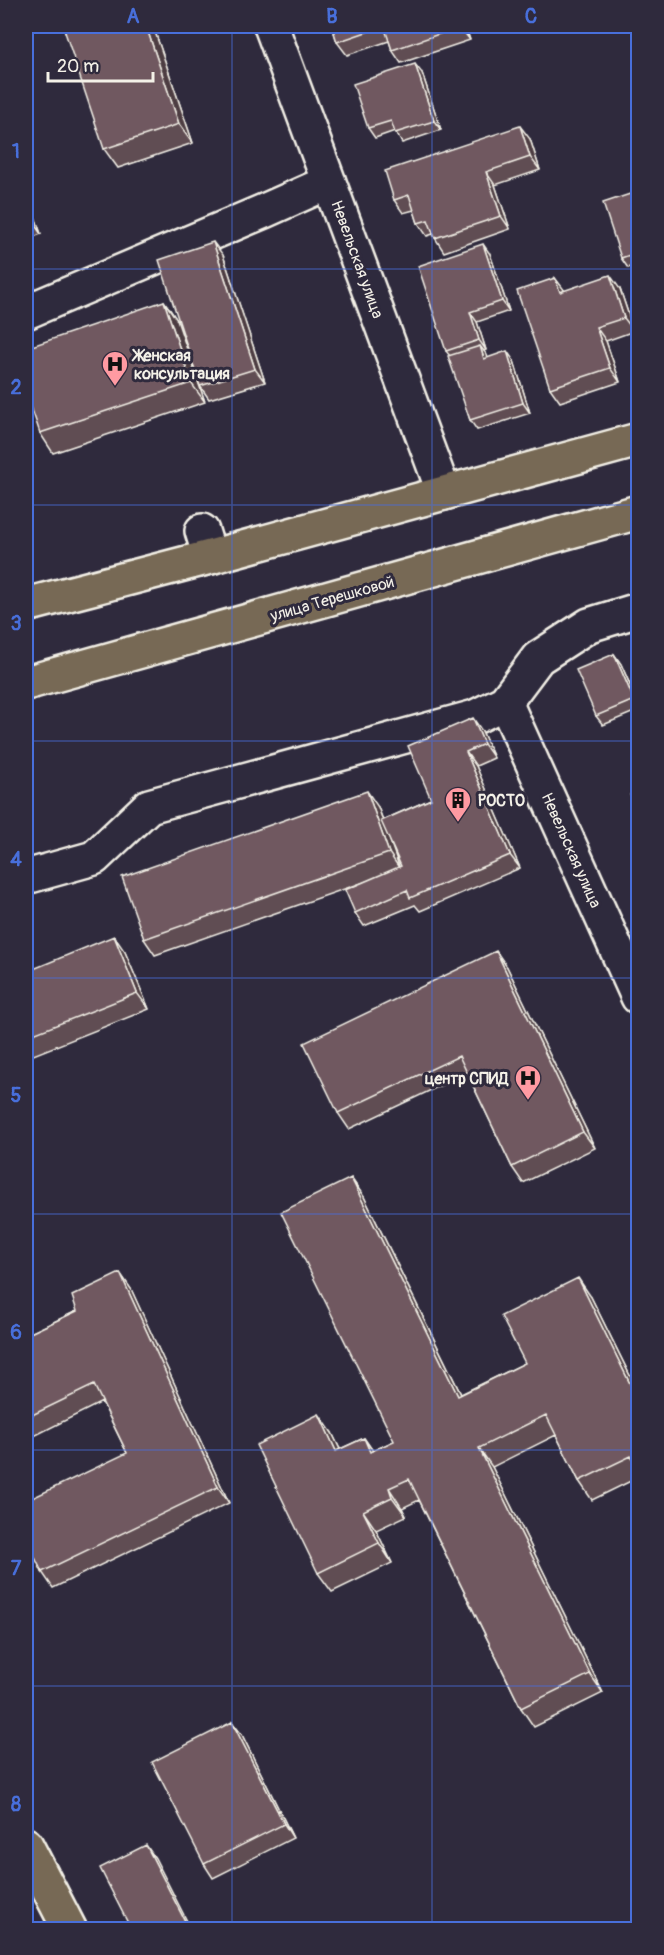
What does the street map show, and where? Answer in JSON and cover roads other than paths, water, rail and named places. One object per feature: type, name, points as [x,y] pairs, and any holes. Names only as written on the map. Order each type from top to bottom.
[{"type":"main road","points":[[26,605],[206,544],[444,493],[639,440]]},
{"type":"main road","name":"улица Терешковой","points":[[26,683],[639,512]]},
{"type":"main road","points":[[26,1845],[70,1929]]},
{"type":"street","name":"Невельская улица","points":[[271,26],[444,493]]},
{"type":"street","points":[[26,312],[329,182]]},
{"type":"street","points":[[26,877],[94,858],[149,806],[475,717],[505,702],[538,658],[588,625],[639,610]]},
{"type":"street","name":"Невельская улица","points":[[505,702],[639,997]]},
{"type":"place","name":"Женская консультация","points":[[115,387]]},
{"type":"place","name":"РОСТО","points":[[458,823]]},
{"type":"place","name":"центр СПИД","points":[[528,1101]]}]
